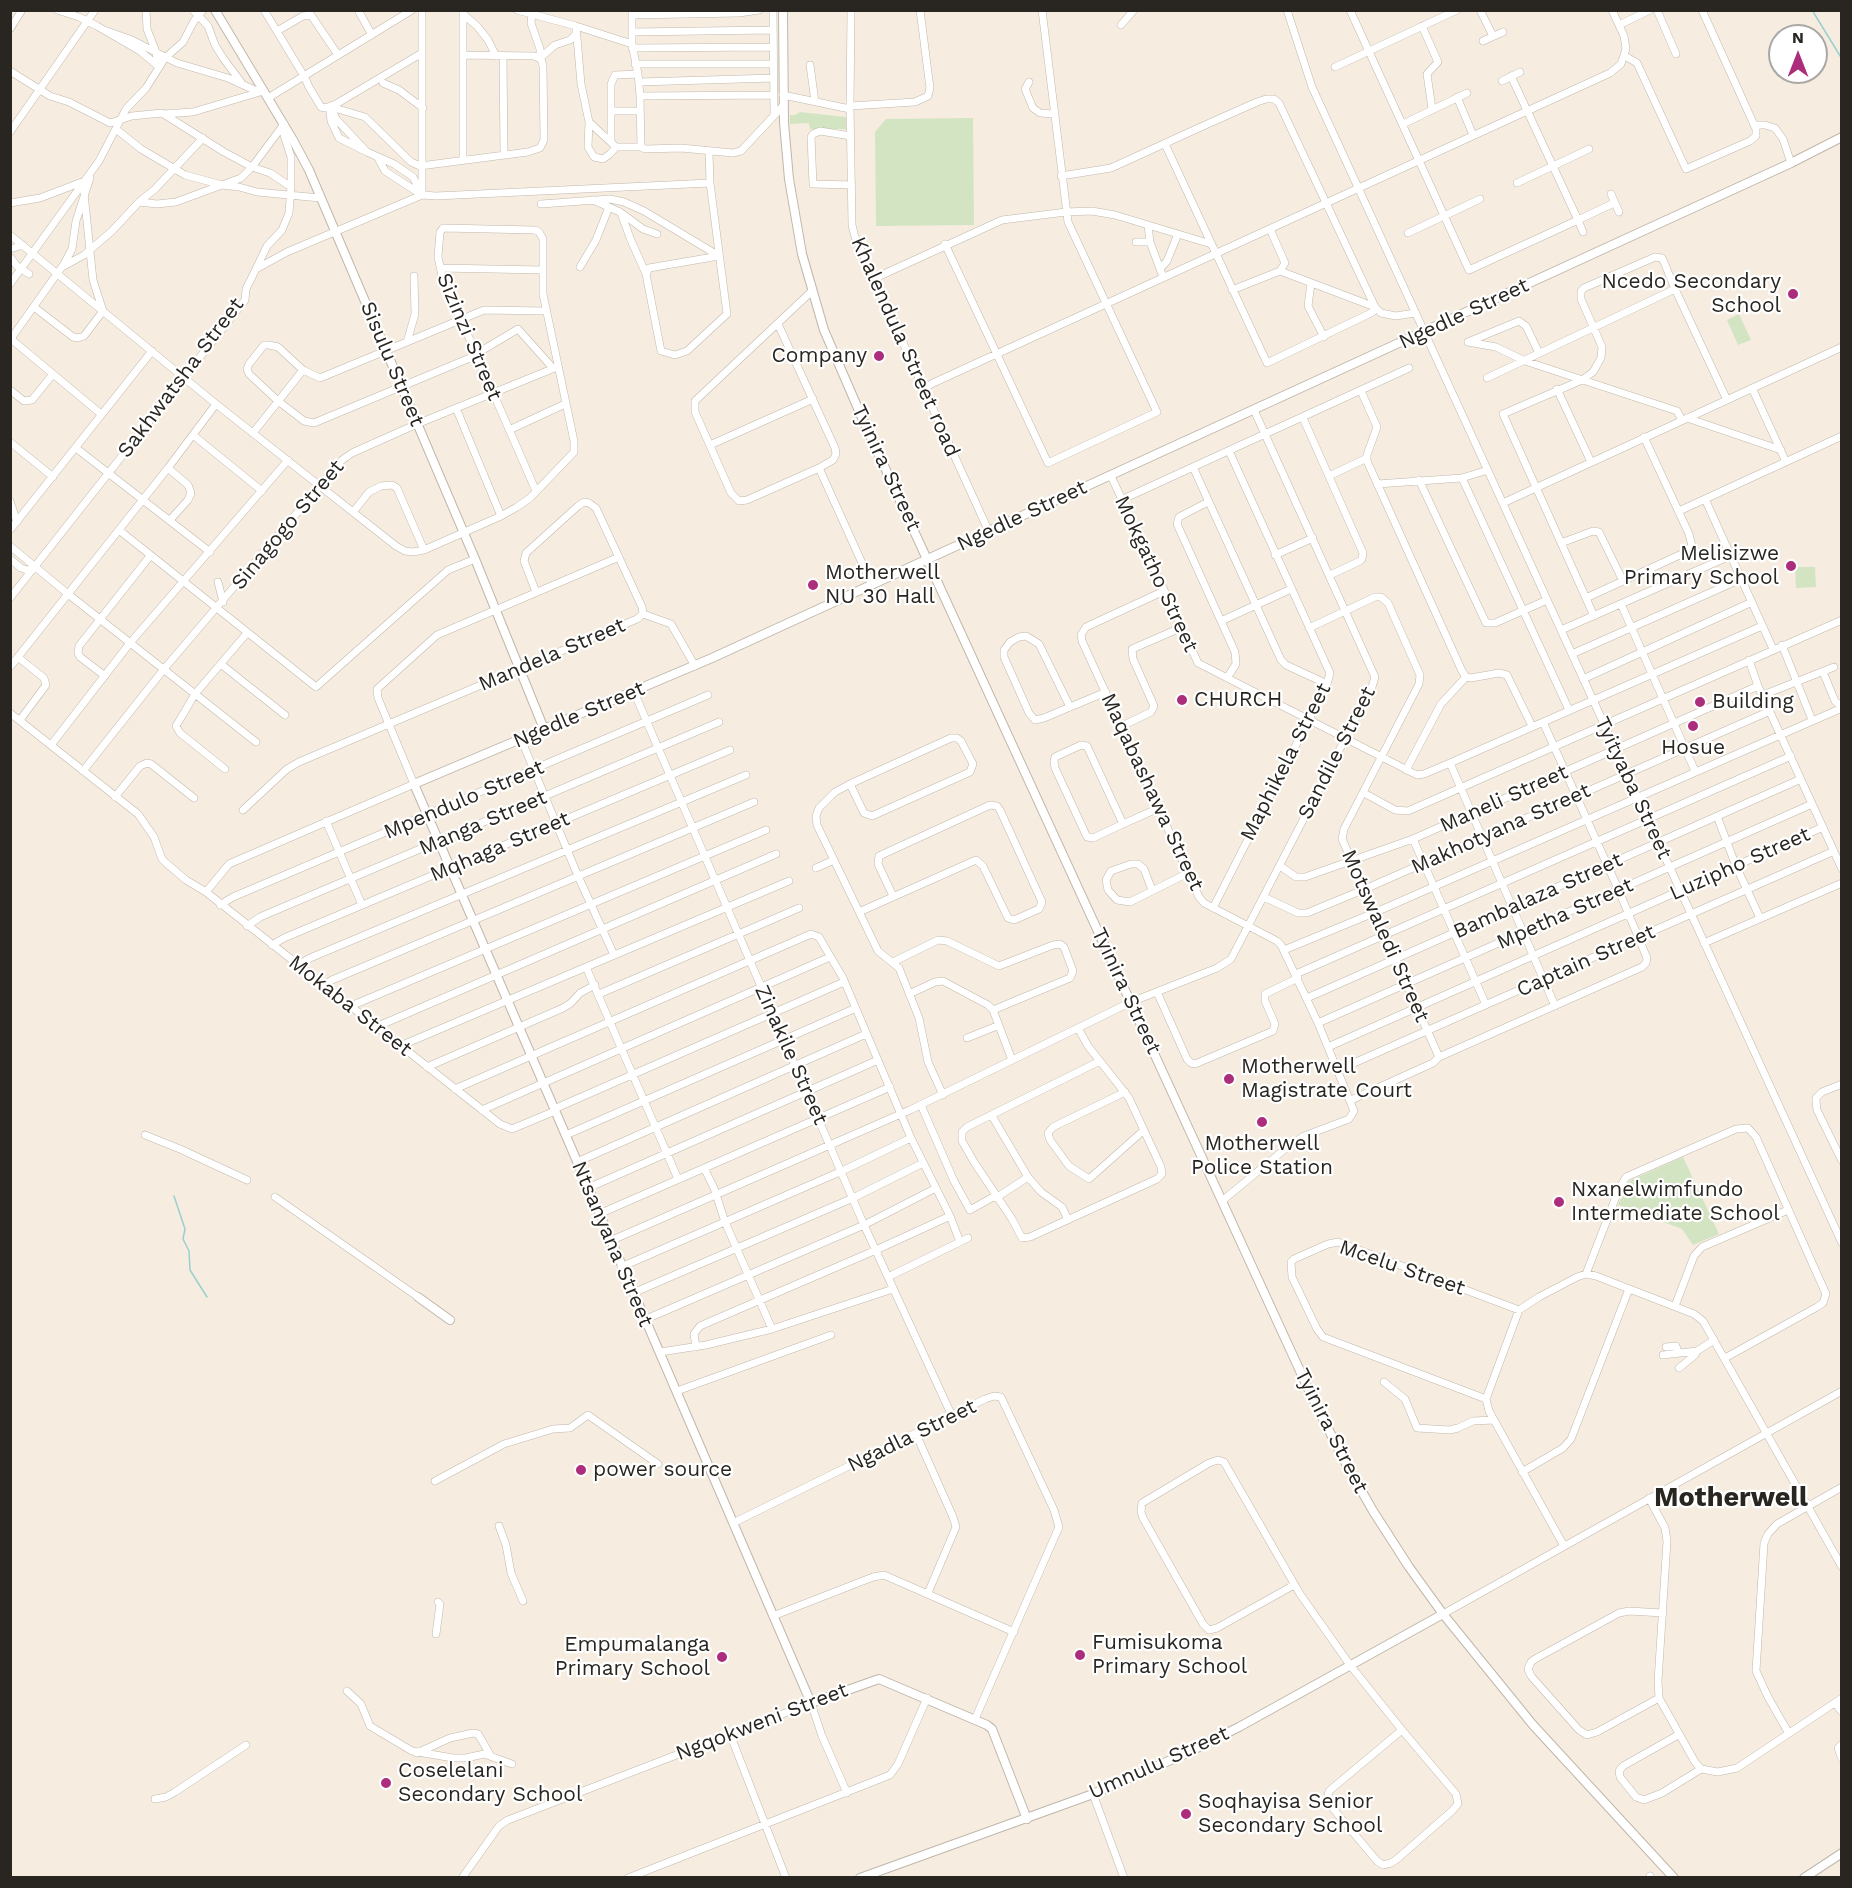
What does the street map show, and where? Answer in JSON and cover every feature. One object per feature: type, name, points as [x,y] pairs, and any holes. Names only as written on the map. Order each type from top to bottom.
[{"type":"street","points":[[10,29],[22,10]]},
{"type":"street","points":[[57,10],[104,30],[140,51],[158,66]]},
{"type":"street","points":[[10,132],[95,10]]},
{"type":"street","points":[[146,10],[147,29],[156,51],[158,66]]},
{"type":"street","name":"Sisulu Street","points":[[215,10],[301,153],[475,559],[544,729]]},
{"type":"street","points":[[264,10],[321,107],[331,107],[365,117],[411,162],[420,166],[534,151],[543,145],[543,66],[540,49],[526,11]]},
{"type":"street","points":[[358,10],[372,35]]},
{"type":"street","points":[[10,71],[40,90],[110,123],[132,116],[200,111],[264,94],[304,76],[412,10]]},
{"type":"street","points":[[422,10],[422,195]]},
{"type":"street","points":[[517,10],[576,26],[632,46],[773,47]]},
{"type":"street","points":[[641,147],[640,96],[632,46],[632,13],[739,13],[759,10]]},
{"type":"street","points":[[773,10],[773,64],[778,95],[774,114]]},
{"type":"street","name":"Tyinira Street","points":[[783,10],[778,95],[783,106],[786,160],[794,213],[812,291],[824,330],[1312,1397],[1373,1511],[1443,1614],[1533,1725],[1674,1878]]},
{"type":"street","name":"Khalendula Street road","points":[[850,10],[853,231],[989,532]]},
{"type":"street","points":[[640,96],[778,95],[850,108],[925,99],[930,88],[920,10]]},
{"type":"street","points":[[945,244],[1048,463],[1157,412],[1071,230],[1061,176],[1042,10]]},
{"type":"street","points":[[1121,25],[1134,10]]},
{"type":"street","name":"Tyityaba Street","points":[[1287,10],[1312,87],[1842,1243]]},
{"type":"street","points":[[1350,10],[1469,270],[1614,203]]},
{"type":"street","points":[[1335,67],[1457,10]]},
{"type":"street","points":[[1480,10],[1493,36]]},
{"type":"street","points":[[923,390],[931,384],[996,354],[1610,73],[1621,64],[1625,56],[1626,43],[1612,10]]},
{"type":"street","points":[[1619,25],[1650,10]]},
{"type":"street","points":[[1657,10],[1676,54]]},
{"type":"street","points":[[1625,56],[1637,63],[1686,169],[1754,138],[1756,133],[1754,125],[1702,10]]},
{"type":"street","points":[[10,284],[92,171],[126,109],[146,88],[158,66],[183,42],[198,12],[208,26],[219,52],[242,84]]},
{"type":"street","points":[[463,12],[477,26],[499,56],[504,154]]},
{"type":"street","points":[[463,12],[463,160]]},
{"type":"street","points":[[277,31],[299,14],[310,13],[338,55]]},
{"type":"street","points":[[540,58],[555,45],[570,40],[576,34],[576,26]]},
{"type":"street","points":[[576,26],[581,84],[589,122],[588,147],[594,158],[603,159],[610,154],[613,145],[611,84],[615,75],[638,78],[774,78]]},
{"type":"street","points":[[1422,26],[1438,62],[1427,74],[1432,109]]},
{"type":"street","points":[[104,30],[156,51],[177,63],[242,84],[264,94]]},
{"type":"street","points":[[632,32],[772,30]]},
{"type":"street","points":[[1483,41],[1503,32]]},
{"type":"street","points":[[422,53],[331,107],[329,114],[339,138],[394,164],[413,177],[422,195]]},
{"type":"street","points":[[463,56],[534,56],[540,58]]},
{"type":"street","points":[[636,64],[773,64]]},
{"type":"street","points":[[810,65],[815,102]]},
{"type":"street","points":[[1502,81],[1520,72]]},
{"type":"street","points":[[1512,76],[1583,232]]},
{"type":"street","points":[[383,82],[399,90],[423,108]]},
{"type":"street","points":[[1029,82],[1025,89],[1033,108],[1040,113],[1054,114]]},
{"type":"street","points":[[1402,124],[1467,93]]},
{"type":"street","points":[[1457,97],[1473,135]]},
{"type":"street","points":[[1061,176],[1111,168],[1257,102],[1274,99],[1279,103],[1375,307],[1381,313],[1389,315],[1402,316],[1415,313]]},
{"type":"street","points":[[589,122],[613,145],[645,149],[681,148],[733,153],[741,151],[783,106]]},
{"type":"street","points":[[331,107],[336,119],[367,152]]},
{"type":"street","points":[[611,111],[640,111]]},
{"type":"street","points":[[164,114],[252,167],[270,173],[291,187]]},
{"type":"street","points":[[139,202],[157,204],[177,202],[241,178],[284,124]]},
{"type":"street","name":"Sakhwatsha Street","points":[[10,598],[245,300],[246,289],[267,246],[282,230],[289,213],[291,158],[284,135],[284,124]]},
{"type":"street","points":[[1754,125],[1775,128],[1783,140],[1791,164]]},
{"type":"street","points":[[116,129],[185,176],[222,185],[320,198]]},
{"type":"street","points":[[851,136],[820,131],[813,134],[812,138],[813,184],[852,185]]},
{"type":"street","name":"Ngedle Street","points":[[206,892],[229,864],[326,820],[695,666],[1791,164],[1842,137]]},
{"type":"street","points":[[60,270],[112,231],[203,138]]},
{"type":"street","points":[[1165,144],[1267,363],[1367,316],[1373,312],[1375,307]]},
{"type":"street","points":[[1517,183],[1589,149]]},
{"type":"street","points":[[621,213],[646,274],[661,351],[675,355],[687,351],[727,314],[728,309],[710,183],[709,152]]},
{"type":"street","points":[[378,158],[385,171],[422,195]]},
{"type":"street","points":[[92,171],[76,221],[72,249],[11,340],[101,414]]},
{"type":"street","points":[[10,203],[40,198],[84,181]]},
{"type":"street","points":[[256,269],[287,252],[422,195],[710,183]]},
{"type":"street","points":[[84,193],[93,280],[103,310]]},
{"type":"street","points":[[1611,194],[1619,212]]},
{"type":"street","points":[[541,204],[589,199],[624,202],[644,211],[719,256]]},
{"type":"street","points":[[589,199],[621,213],[644,229],[657,234]]},
{"type":"street","points":[[1408,233],[1480,199]]},
{"type":"street","points":[[580,267],[596,240],[609,207]]},
{"type":"street","points":[[873,279],[945,244],[1002,220],[1066,212],[1105,213],[1211,244]]},
{"type":"street","points":[[1148,225],[1150,242],[1163,277]]},
{"type":"street","name":"Sizinzi Street","points":[[424,550],[501,516],[525,502],[536,491],[574,452],[574,441],[554,366],[543,283],[543,239],[539,232],[536,230],[443,228],[440,232],[438,257],[440,268],[492,394],[536,491]]},
{"type":"street","points":[[1232,290],[1280,271],[1285,263],[1270,229]]},
{"type":"street","points":[[1160,269],[1167,261],[1178,234]]},
{"type":"street","points":[[10,235],[33,254],[60,270],[103,310],[183,377],[401,549],[409,552],[424,550],[397,488],[392,485],[381,486],[369,492],[354,511]]},
{"type":"street","points":[[1136,242],[1150,242]]},
{"type":"street","points":[[10,249],[23,245]]},
{"type":"street","points":[[646,274],[649,268],[719,256]]},
{"type":"street","points":[[1594,616],[1503,414],[1582,380],[1593,372],[1601,358],[1601,343],[1581,294],[1584,288],[1655,256],[1662,258],[1664,262],[1727,400]]},
{"type":"street","points":[[10,258],[21,270],[29,274]]},
{"type":"street","points":[[440,268],[543,270]]},
{"type":"street","points":[[1280,271],[1375,307]]},
{"type":"street","points":[[407,342],[416,314],[414,276]]},
{"type":"street","points":[[1311,283],[1308,306],[1324,336]]},
{"type":"street","points":[[1487,378],[1675,289]]},
{"type":"street","points":[[778,324],[836,451],[833,460],[819,468],[747,500],[739,501],[731,493],[694,412],[696,401],[812,291]]},
{"type":"street","points":[[34,307],[73,337],[78,338],[84,336],[103,310]]},
{"type":"street","points":[[546,311],[490,309],[325,376],[315,377],[303,370],[278,347],[264,345],[247,369],[249,374],[278,401],[304,421],[314,423],[476,355],[518,329],[554,366]]},
{"type":"street","points":[[1539,353],[1526,326],[1519,321],[1468,342],[1496,347],[1525,361],[1677,411],[1685,419],[1781,450]]},
{"type":"street","points":[[1503,502],[1842,347]]},
{"type":"street","points":[[10,530],[152,351]]},
{"type":"street","name":"Sinagogo Street","points":[[83,771],[164,669],[347,456],[554,366]]},
{"type":"street","points":[[1121,500],[1409,368]]},
{"type":"street","points":[[254,433],[303,370]]},
{"type":"street","points":[[10,390],[24,401],[32,400],[53,374]]},
{"type":"street","points":[[1752,388],[1786,462]]},
{"type":"street","points":[[1557,389],[1591,462]]},
{"type":"street","points":[[1360,391],[1377,427],[1367,458],[1466,677]]},
{"type":"street","points":[[710,445],[813,399]]},
{"type":"street","points":[[10,668],[216,404]]},
{"type":"street","points":[[508,430],[565,404]]},
{"type":"street","points":[[456,408],[501,516]]},
{"type":"street","name":"Sandile Street","points":[[610,1241],[902,1114],[1131,1002],[1228,962],[1249,927],[1372,687],[1375,677],[1254,410]]},
{"type":"street","points":[[1303,418],[1364,553],[1360,561],[1330,575]]},
{"type":"street","points":[[193,435],[262,491]]},
{"type":"street","points":[[1679,510],[1842,436]]},
{"type":"street","points":[[1586,598],[1690,548],[1692,541],[1644,437]]},
{"type":"street","points":[[10,442],[53,477]]},
{"type":"street","points":[[76,448],[210,552]]},
{"type":"street","name":"Maphikela Street","points":[[1213,908],[1327,684],[1330,673],[1229,451]]},
{"type":"street","points":[[1329,476],[1367,458]]},
{"type":"street","points":[[51,745],[130,643],[288,460]]},
{"type":"street","points":[[1193,467],[1281,660],[1327,684]]},
{"type":"street","points":[[168,468],[188,485],[191,493],[188,500],[170,520]]},
{"type":"street","points":[[819,468],[872,585]]},
{"type":"street","points":[[1377,484],[1462,478],[1488,470]]},
{"type":"street","name":"Mokgatho Street","points":[[1111,476],[1198,663],[1406,770],[1420,775],[1450,764],[1762,626]]},
{"type":"street","points":[[1462,478],[1569,710]]},
{"type":"street","points":[[1419,480],[1483,620],[1488,624],[1495,623],[1547,600]]},
{"type":"street","points":[[1705,499],[1773,649]]},
{"type":"street","points":[[10,501],[17,522]]},
{"type":"street","name":"Mandela Street","points":[[243,810],[287,769],[299,762],[637,619],[643,614],[642,607],[596,508],[589,502],[582,503],[525,555],[524,561],[536,592]]},
{"type":"street","points":[[1208,502],[1179,517],[1177,524],[1237,656],[1236,664],[1227,678]]},
{"type":"street","points":[[119,530],[316,687],[448,570],[475,559]]},
{"type":"street","points":[[1561,543],[1593,531],[1599,532],[1623,581]]},
{"type":"street","points":[[1275,555],[1313,538]]},
{"type":"street","points":[[10,546],[256,742]]},
{"type":"street","points":[[105,676],[80,657],[79,646],[150,556]]},
{"type":"street","points":[[1561,630],[1730,556]]},
{"type":"street","points":[[414,784],[377,693],[381,684],[442,632],[619,557]]},
{"type":"street","points":[[10,560],[27,570],[35,568]]},
{"type":"street","points":[[1572,654],[1741,579]]},
{"type":"street","points":[[218,582],[223,602]]},
{"type":"street","points":[[1221,621],[1291,590]]},
{"type":"street","name":"Maqabashawa Street","points":[[1164,591],[1086,627],[1082,631],[1082,641],[1201,900],[1277,940],[1297,976],[1351,1100]]},
{"type":"street","name":"Motswaledi Street","points":[[1309,628],[1375,597],[1381,597],[1386,600],[1420,675],[1419,684],[1343,832],[1344,843],[1439,1057]]},
{"type":"street","points":[[1583,679],[1752,602]]},
{"type":"street","points":[[1621,604],[1695,771]]},
{"type":"street","points":[[643,614],[671,624],[695,666]]},
{"type":"street","points":[[1364,793],[1395,810],[1404,812],[1842,620]]},
{"type":"street","points":[[1122,726],[1151,712],[1154,706],[1133,658],[1132,650],[1180,628]]},
{"type":"street","points":[[225,769],[180,733],[176,726],[195,694],[248,633]]},
{"type":"street","points":[[1070,707],[1039,644],[1026,636],[1010,642],[1005,650],[1005,657],[1032,717],[1038,720],[1070,707],[1106,692]]},
{"type":"street","points":[[1782,645],[1812,720]]},
{"type":"street","points":[[19,658],[44,678],[46,685],[20,720]]},
{"type":"street","points":[[1749,660],[1758,686],[1842,869]]},
{"type":"street","points":[[222,665],[285,715]]},
{"type":"street","points":[[1763,695],[1834,667]]},
{"type":"street","points":[[1284,950],[1376,912],[1842,707],[1835,701],[1823,672]]},
{"type":"street","points":[[1466,677],[1474,678],[1503,673],[1507,675],[1532,726]]},
{"type":"street","points":[[1406,770],[1441,704],[1466,677]]},
{"type":"street","name":"Maneli Street","points":[[1280,866],[1300,877],[1353,862],[1472,814],[1758,686]]},
{"type":"street","name":"Zinakile Street","points":[[634,692],[864,1225],[952,1416]]},
{"type":"street","name":"Mpendulo Street","points":[[220,905],[233,897],[535,771],[708,695]]},
{"type":"street","name":"Makhotyana Street","points":[[1264,897],[1301,914],[1365,890],[1770,711]]},
{"type":"street","name":"Mokaba Street","points":[[10,713],[145,822],[166,863],[186,880],[206,892],[508,1129],[516,1128],[844,982]]},
{"type":"street","name":"Manga Street","points":[[248,926],[256,919],[719,722]]},
{"type":"street","points":[[1222,1201],[1299,1139],[1352,1117],[1354,1111],[1351,1100],[1433,1063],[1439,1057],[1642,968],[1647,961],[1619,891],[1543,722]]},
{"type":"street","points":[[850,784],[864,813],[872,816],[970,772],[973,764],[961,741],[951,738],[850,784],[833,793],[819,808],[816,816],[817,825],[878,951],[897,965],[921,1023],[928,1062],[943,1095]]},
{"type":"street","points":[[521,739],[614,956]]},
{"type":"street","points":[[1123,824],[1087,746],[1081,745],[1055,757],[1055,768],[1087,837],[1090,838],[1123,824],[1159,808]]},
{"type":"street","name":"Mqhaga Street","points":[[272,945],[450,867],[730,750]]},
{"type":"street","points":[[1157,992],[1187,1059],[1196,1064],[1273,1031],[1275,1024],[1265,1001],[1265,993],[1297,976],[1791,756]]},
{"type":"street","points":[[115,796],[140,766],[147,763],[194,798]]},
{"type":"street","points":[[1450,764],[1555,1006]]},
{"type":"street","points":[[298,965],[746,775]]},
{"type":"street","name":"Bambalaza Street","points":[[1307,998],[1802,779]]},
{"type":"street","name":"Ntsanyana Street","points":[[414,784],[811,1703]]},
{"type":"street","points":[[324,986],[332,980],[472,920],[754,802]]},
{"type":"street","name":"Mpetha Street","points":[[1318,1023],[1812,804]]},
{"type":"street","points":[[859,912],[976,861],[980,861],[983,866],[1008,918],[1014,920],[1040,909],[1042,902],[1000,810],[993,805],[986,806],[879,856],[878,864],[893,896]]},
{"type":"street","points":[[1717,816],[1736,866],[1760,918]]},
{"type":"street","points":[[326,820],[362,905]]},
{"type":"street","name":"Luzipho Street","points":[[1328,1047],[1823,828]]},
{"type":"street","points":[[351,1006],[766,830]]},
{"type":"street","points":[[1413,839],[1486,1005]]},
{"type":"street","name":"Captain Street","points":[[1338,1070],[1834,851]]},
{"type":"street","points":[[376,1027],[776,854]]},
{"type":"street","points":[[816,868],[834,860]]},
{"type":"street","points":[[1152,890],[1144,869],[1138,864],[1111,871],[1106,880],[1108,890],[1113,897],[1122,902],[1130,902],[1188,873]]},
{"type":"street","points":[[400,1046],[789,881]]},
{"type":"street","points":[[1704,943],[1842,883]]},
{"type":"street","points":[[599,994],[799,908]]},
{"type":"street","points":[[455,1089],[811,934],[819,937],[844,982],[911,1138],[950,1216],[960,1242]]},
{"type":"street","points":[[893,962],[938,940],[947,941],[999,966],[1053,945],[1060,944],[1064,947],[1073,971],[1070,978],[993,1010]]},
{"type":"street","points":[[482,1110],[830,957]]},
{"type":"street","points":[[586,968],[678,1179]]},
{"type":"street","points":[[909,994],[934,982],[943,981],[988,1005],[993,1010],[997,1026],[1012,1060]]},
{"type":"street","points":[[427,1067],[567,1006],[580,993],[595,985]]},
{"type":"street","points":[[566,1135],[856,1008]]},
{"type":"street","points":[[967,1038],[997,1026]]},
{"type":"street","points":[[1078,1028],[1100,1061],[1125,1092],[1161,1167],[1161,1177],[1023,1239],[974,1162],[962,1132],[967,1127],[1100,1061]]},
{"type":"street","points":[[577,1162],[866,1034]]},
{"type":"street","points":[[588,1188],[878,1060]]},
{"type":"street","points":[[1842,1084],[1822,1092],[1816,1101],[1817,1110],[1842,1161]]},
{"type":"street","points":[[599,1214],[890,1087]]},
{"type":"street","points":[[1125,1092],[1053,1127],[1048,1133],[1050,1140],[1069,1166],[1089,1179],[1144,1130]]},
{"type":"street","points":[[921,1105],[940,1150],[970,1210],[1028,1177]]},
{"type":"street","points":[[992,1116],[1028,1177],[1041,1192],[1062,1208],[1068,1220]]},
{"type":"street","points":[[1586,1275],[1619,1189],[1626,1178],[1736,1129],[1748,1128],[1756,1137],[1825,1287],[1826,1299],[1817,1307],[1725,1358]]},
{"type":"street","points":[[145,1135],[247,1180]]},
{"type":"street","points":[[621,1267],[842,1171],[911,1138]]},
{"type":"street","points":[[633,1293],[853,1198],[923,1163]]},
{"type":"street","points":[[704,1168],[772,1329]]},
{"type":"street","points":[[644,1320],[864,1225],[936,1188]]},
{"type":"street","points":[[275,1197],[450,1320]]},
{"type":"street","points":[[1675,1306],[1694,1256],[1702,1247],[1788,1210]]},
{"type":"street","points":[[696,1347],[694,1334],[700,1326],[950,1216]]},
{"type":"street","points":[[888,1277],[968,1238]]},
{"type":"street","name":"Mcelu Street","points":[[1486,1399],[1323,1336],[1317,1329],[1292,1277],[1291,1262],[1319,1248],[1338,1242],[1519,1310]]},
{"type":"street","points":[[1564,1546],[1494,1420],[1486,1399],[1519,1310],[1577,1277],[1586,1275],[1596,1276],[1699,1317],[1725,1358],[1842,1567]]},
{"type":"street","points":[[660,1352],[696,1347],[772,1329],[893,1289]]},
{"type":"street","points":[[1522,1472],[1569,1444],[1629,1289]]},
{"type":"street","points":[[677,1391],[831,1335]]},
{"type":"street","points":[[1679,1368],[1697,1351],[1714,1340]]},
{"type":"street","points":[[1664,1351],[1676,1346],[1678,1352],[1697,1351]]},
{"type":"street","points":[[1384,1382],[1405,1399],[1417,1428],[1450,1430],[1473,1420],[1494,1420]]},
{"type":"street","points":[[1443,1614],[1842,1391]]},
{"type":"street","name":"Ngadla Street","points":[[733,1523],[990,1397],[1001,1398],[1059,1522],[1058,1533],[975,1719]]},
{"type":"street","points":[[435,1481],[504,1444],[542,1432],[570,1428],[588,1415],[658,1464]]},
{"type":"street","points":[[916,1434],[956,1527],[928,1593]]},
{"type":"street","points":[[1294,1585],[1217,1628],[1209,1630],[1203,1624],[1143,1518],[1140,1508],[1144,1500],[1209,1463],[1218,1460],[1224,1462],[1294,1585],[1350,1665],[1451,1787],[1458,1799],[1456,1807],[1388,1865],[1383,1865],[1377,1861],[1330,1805],[1329,1791],[1402,1730]]},
{"type":"street","points":[[1788,1732],[1756,1671],[1764,1542],[1777,1524],[1842,1487]]},
{"type":"street","points":[[1649,1498],[1665,1528],[1668,1550],[1658,1681],[1659,1698],[1678,1734],[1701,1769],[1709,1772],[1729,1771],[1737,1768],[1838,1700],[1842,1712]]},
{"type":"street","points":[[499,1526],[506,1545],[511,1573],[523,1601]]},
{"type":"street","points":[[773,1616],[878,1576],[890,1577],[1014,1632]]},
{"type":"street","points":[[436,1634],[440,1604],[438,1602]]},
{"type":"street","points":[[1659,1698],[1597,1732],[1587,1734],[1579,1730],[1565,1715],[1531,1676],[1528,1669],[1535,1659],[1619,1613],[1663,1612]]},
{"type":"street","name":"Umnulu Street","points":[[860,1878],[1093,1794],[1187,1753],[1239,1727],[1443,1614]]},
{"type":"street","name":"Ngqokweni Street","points":[[462,1878],[503,1822],[879,1678],[975,1719],[992,1729],[1027,1819]]},
{"type":"street","points":[[347,1691],[361,1704],[370,1726],[411,1751],[453,1758],[484,1754],[512,1764]]},
{"type":"street","points":[[628,1878],[885,1778],[894,1772],[927,1698]]},
{"type":"street","points":[[811,1703],[822,1736],[847,1793]]},
{"type":"street","points":[[417,1753],[450,1738],[473,1733],[478,1734],[491,1756]]},
{"type":"street","points":[[730,1734],[786,1878]]},
{"type":"street","points":[[1678,1734],[1623,1766],[1619,1771],[1620,1777],[1636,1797],[1644,1800],[1662,1793],[1701,1769]]},
{"type":"street","points":[[1842,1744],[1838,1748],[1842,1759]]},
{"type":"street","points":[[155,1799],[175,1792],[246,1745]]},
{"type":"street","points":[[1093,1794],[1123,1877]]},
{"type":"street","points":[[1804,1878],[1842,1853]]},
{"type":"green space","points":[[800,112],[846,117],[846,129],[810,129],[809,123],[790,124],[790,115]]},
{"type":"green space","points":[[973,118],[974,225],[876,226],[875,132],[886,119]]},
{"type":"green space","points":[[1739,314],[1751,340],[1738,345],[1727,320]]},
{"type":"green space","points":[[1795,567],[1815,567],[1816,587],[1796,588]]},
{"type":"green space","points":[[1683,1157],[1719,1234],[1693,1245],[1682,1229],[1618,1205],[1631,1180]]},
{"type":"waterway","points":[[1812,10],[1842,59]]},
{"type":"waterway","points":[[174,1196],[185,1229],[183,1239],[189,1251],[190,1270],[207,1297]]},
{"type":"place","name":"Ncedo Secondary School","points":[[1793,294]]},
{"type":"place","name":"Company","points":[[879,356]]},
{"type":"place","name":"Melisizwe Primary School","points":[[1791,566]]},
{"type":"place","name":"Motherwell NU 30 Hall","points":[[813,585]]},
{"type":"place","name":"CHURCH","points":[[1182,700]]},
{"type":"place","name":"Building","points":[[1700,702]]},
{"type":"place","name":"Hosue","points":[[1693,726]]},
{"type":"place","name":"Motherwell Magistrate Court","points":[[1229,1079]]},
{"type":"place","name":"Motherwell Police Station","points":[[1262,1122]]},
{"type":"place","name":"Nxanelwimfundo Intermediate School","points":[[1559,1202]]},
{"type":"place","name":"power source","points":[[581,1470]]},
{"type":"place","name":"Fumisukoma Primary School","points":[[1080,1655]]},
{"type":"place","name":"Empumalanga Primary School","points":[[722,1657]]},
{"type":"place","name":"Coselelani Secondary School","points":[[386,1783]]},
{"type":"place","name":"Soqhayisa Senior Secondary School","points":[[1186,1814]]},
{"type":"district","name":"Motherwell","points":[[1731,1498]]}]
